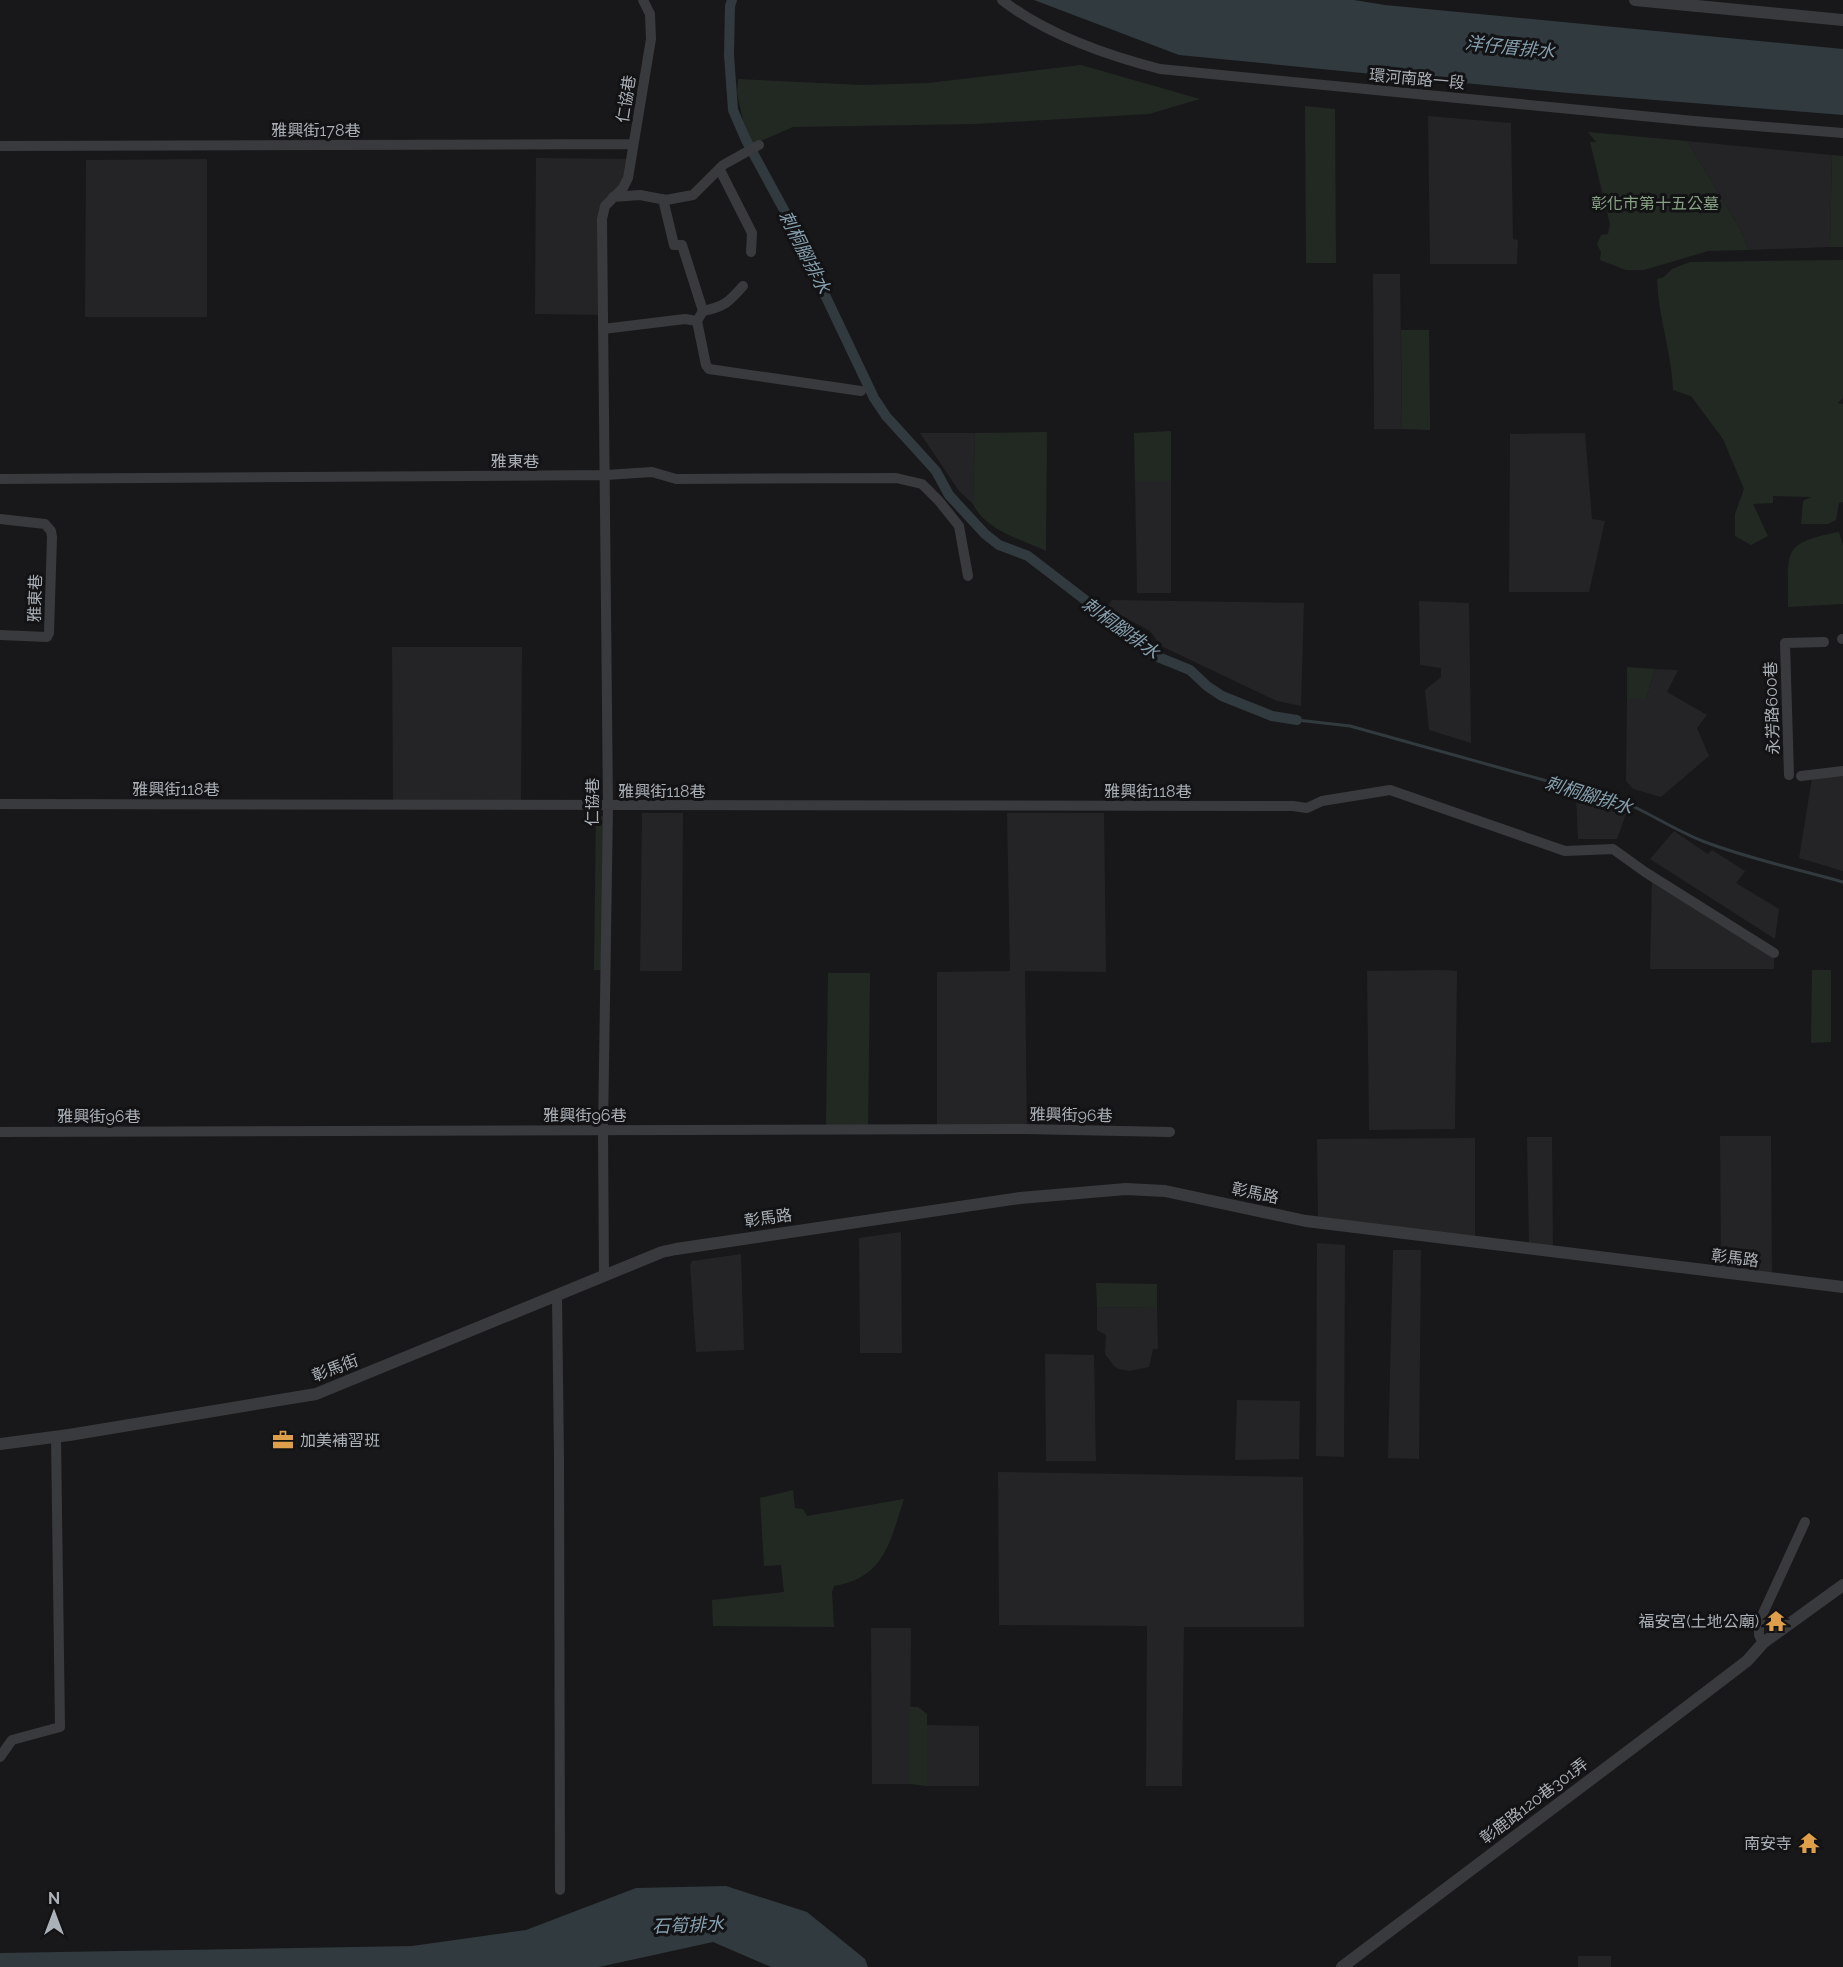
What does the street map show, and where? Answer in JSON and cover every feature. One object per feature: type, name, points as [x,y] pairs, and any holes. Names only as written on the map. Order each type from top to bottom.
[{"type":"street","name":"仁協巷","points":[[604,1276],[603,1129],[608,806],[602,219],[605,206],[624,188],[628,178],[651,39],[650,14],[644,0]]},
{"type":"street","name":"環河南路一段","points":[[1002,0],[1066,37],[1115,57],[1160,69],[1694,121],[1843,133]]},
{"type":"street","points":[[1635,0],[1843,20]]},
{"type":"street","name":"雅興街178巷","points":[[0,146],[633,144]]},
{"type":"street","points":[[613,197],[640,195],[663,199],[693,195],[723,165],[759,145]]},
{"type":"street","points":[[720,170],[752,233],[751,252]]},
{"type":"street","points":[[663,199],[674,245],[682,245],[700,316],[706,365],[709,369],[861,391]]},
{"type":"street","points":[[603,329],[700,316],[730,302],[743,286]]},
{"type":"street","name":"雅東巷","points":[[0,479],[606,475],[652,472],[676,479],[896,478],[922,484],[959,526],[968,576]]},
{"type":"street","name":"雅東巷","points":[[0,519],[45,524],[52,537],[47,637],[0,635]]},
{"type":"street","name":"永芳路600巷","points":[[1790,775],[1785,643],[1824,642]]},
{"type":"street","points":[[1802,776],[1843,771]]},
{"type":"street","name":"雅興街118巷","points":[[0,804],[1307,808],[1322,801],[1390,790],[1565,850],[1613,849],[1645,872],[1774,953]]},
{"type":"street","name":"雅興街96巷","points":[[0,1132],[603,1129],[1023,1129],[1170,1132]]},
{"type":"street","name":"彰馬路","points":[[662,1252],[1020,1198],[1126,1189],[1165,1191],[1306,1221],[1843,1287]]},
{"type":"street","name":"彰馬街","points":[[0,1444],[56,1437],[316,1394],[662,1252]]},
{"type":"street","points":[[556,1297],[560,1890]]},
{"type":"street","points":[[0,1757],[12,1740],[60,1727],[56,1437]]},
{"type":"street","points":[[1763,1643],[1759,1635],[1759,1622],[1804,1522]]},
{"type":"street","name":"彰鹿路120巷301弄","points":[[1342,1967],[1747,1661],[1763,1643],[1843,1585]]},
{"type":"shaded area","points":[[1428,116],[1511,123],[1513,239],[1518,240],[1517,264],[1430,264]]},
{"type":"shaded area","points":[[1687,141],[1832,155],[1830,247],[1749,250],[1740,229]]},
{"type":"shaded area","points":[[536,158],[630,159],[614,200],[605,214],[605,315],[535,314]]},
{"type":"shaded area","points":[[207,159],[207,317],[85,317],[86,160]]},
{"type":"shaded area","points":[[1373,274],[1400,274],[1402,429],[1374,429]]},
{"type":"shaded area","points":[[920,433],[975,433],[973,504],[959,491]]},
{"type":"shaded area","points":[[1585,433],[1592,519],[1605,521],[1589,592],[1509,592],[1510,434]]},
{"type":"shaded area","points":[[1135,481],[1171,481],[1171,593],[1137,593]]},
{"type":"shaded area","points":[[1112,600],[1304,603],[1301,706],[1277,701],[1161,646],[1150,631],[1107,608]]},
{"type":"shaded area","points":[[1419,601],[1469,603],[1471,743],[1429,730],[1425,690],[1441,677],[1441,668],[1420,665]]},
{"type":"shaded area","points":[[392,647],[522,647],[521,803],[393,804]]},
{"type":"shaded area","points":[[1655,669],[1678,670],[1667,692],[1707,715],[1697,728],[1709,756],[1661,797],[1633,789],[1626,781],[1627,699],[1646,699]]},
{"type":"shaded area","points":[[1843,774],[1843,871],[1799,858],[1812,778]]},
{"type":"shaded area","points":[[1576,795],[1627,811],[1617,839],[1578,839]]},
{"type":"shaded area","points":[[642,813],[683,813],[682,971],[640,971]]},
{"type":"shaded area","points":[[1007,813],[1104,813],[1106,972],[1025,971],[1027,1131],[937,1130],[937,972],[1010,971]]},
{"type":"shaded area","points":[[1674,831],[1708,854],[1712,850],[1745,871],[1736,883],[1779,909],[1775,939],[1650,859]]},
{"type":"shaded area","points":[[1652,873],[1774,956],[1774,969],[1650,969]]},
{"type":"shaded area","points":[[1367,971],[1457,971],[1455,1129],[1369,1130]]},
{"type":"shaded area","points":[[1720,1136],[1771,1136],[1772,1277],[1721,1272]]},
{"type":"shaded area","points":[[1527,1137],[1552,1137],[1553,1252],[1529,1250]]},
{"type":"shaded area","points":[[1475,1138],[1475,1245],[1318,1223],[1317,1139]]},
{"type":"shaded area","points":[[901,1232],[902,1353],[860,1353],[859,1238]]},
{"type":"shaded area","points":[[1317,1243],[1345,1245],[1344,1457],[1316,1456]]},
{"type":"shaded area","points":[[1393,1250],[1421,1250],[1419,1459],[1388,1458]]},
{"type":"shaded area","points":[[741,1254],[744,1350],[696,1352],[690,1265],[692,1261]]},
{"type":"shaded area","points":[[1097,1307],[1157,1308],[1158,1349],[1153,1349],[1149,1367],[1130,1371],[1114,1366],[1105,1354],[1106,1335],[1097,1330]]},
{"type":"shaded area","points":[[1045,1354],[1094,1355],[1096,1461],[1046,1461]]},
{"type":"shaded area","points":[[1237,1400],[1300,1401],[1299,1459],[1235,1460]]},
{"type":"shaded area","points":[[998,1472],[1303,1477],[1304,1627],[1184,1627],[1182,1786],[1146,1786],[1147,1626],[999,1625]]},
{"type":"shaded area","points":[[871,1628],[911,1628],[910,1784],[872,1784]]},
{"type":"shaded area","points":[[927,1725],[979,1726],[979,1786],[927,1786]]},
{"type":"shaded area","points":[[1578,1956],[1611,1956],[1611,1967],[1578,1967]]},
{"type":"green space","points":[[1081,65],[1200,99],[1149,114],[975,124],[793,127],[749,146],[737,93],[738,79],[862,85],[928,83]]},
{"type":"green space","points":[[1305,106],[1335,109],[1336,263],[1306,263]]},
{"type":"green space","name":"彰化市第十五公墓","points":[[1588,132],[1687,141],[1740,229],[1749,250],[1708,251],[1644,270],[1626,270],[1600,260],[1601,252],[1597,244],[1601,235],[1608,234],[1610,224],[1590,142],[1596,142]]},
{"type":"green space","points":[[1832,155],[1843,156],[1843,247],[1830,247]]},
{"type":"green space","points":[[1843,260],[1843,398],[1838,403],[1843,404],[1843,502],[1839,503],[1836,520],[1828,524],[1801,524],[1803,501],[1811,497],[1773,496],[1773,503],[1753,504],[1768,536],[1751,545],[1735,536],[1735,514],[1744,489],[1723,439],[1691,396],[1673,390],[1657,279],[1664,277],[1672,269],[1690,262]]},
{"type":"green space","points":[[1401,330],[1429,330],[1430,430],[1402,429]]},
{"type":"green space","points":[[1171,431],[1171,481],[1135,481],[1134,433]]},
{"type":"green space","points":[[1047,432],[1046,551],[995,527],[986,521],[973,504],[975,433]]},
{"type":"green space","points":[[1839,532],[1843,545],[1843,604],[1788,607],[1788,574],[1791,553],[1806,541]]},
{"type":"green space","points":[[1627,667],[1655,669],[1646,699],[1627,699]]},
{"type":"green space","points":[[596,814],[604,817],[602,970],[594,970]]},
{"type":"green space","points":[[1812,970],[1831,970],[1831,1042],[1811,1043]]},
{"type":"green space","points":[[828,973],[870,973],[868,1130],[826,1130]]},
{"type":"green space","points":[[1096,1283],[1157,1284],[1157,1308],[1097,1307]]},
{"type":"green space","points":[[793,1490],[795,1508],[803,1509],[807,1516],[904,1499],[889,1543],[875,1566],[851,1582],[834,1586],[832,1592],[834,1627],[713,1626],[712,1600],[784,1592],[781,1565],[764,1566],[760,1498]]},
{"type":"green space","points":[[910,1707],[918,1707],[927,1714],[927,1786],[910,1784]]},
{"type":"water","name":"洋仔厝排水","points":[[1034,0],[1354,0],[1385,5],[1843,49],[1843,115],[1568,93],[1179,55]]},
{"type":"water","name":"石筍排水","points":[[726,1886],[807,1912],[865,1959],[868,1967],[771,1967],[713,1942],[599,1967],[0,1967],[0,1953],[412,1946],[526,1930],[636,1888]]},
{"type":"waterway","name":"刺桐腳排水","points":[[732,0],[729,55],[733,110],[746,140],[809,256],[815,274],[874,398],[886,416],[936,471],[949,495],[985,534],[999,545],[1028,556],[1132,636],[1153,655],[1190,670],[1222,696],[1272,716],[1297,720]]},
{"type":"waterway","name":"刺桐腳排水","points":[[1297,720],[1350,726],[1626,803],[1705,842],[1756,859],[1843,882]]},
{"type":"place","name":"加美補習班","points":[[283,1440]]},
{"type":"place","name":"福安宮(土地公廟)","points":[[1776,1621]]},
{"type":"place","name":"南安寺","points":[[1809,1843]]}]
